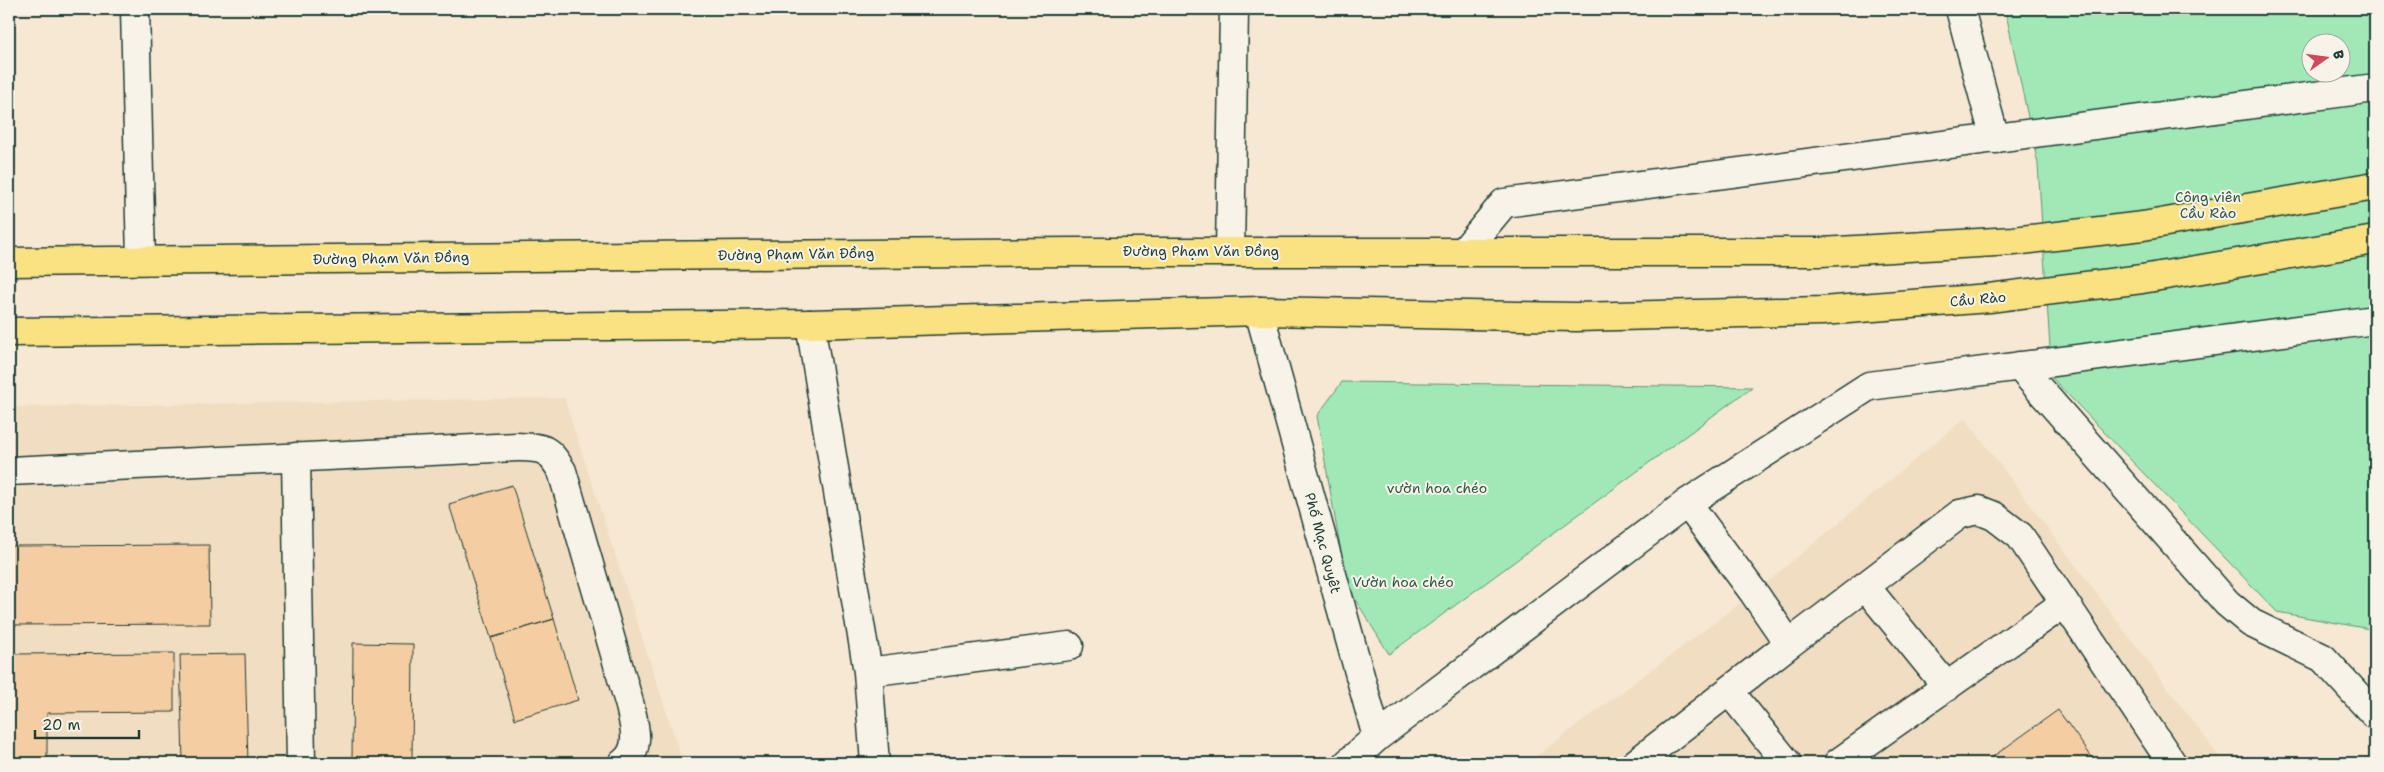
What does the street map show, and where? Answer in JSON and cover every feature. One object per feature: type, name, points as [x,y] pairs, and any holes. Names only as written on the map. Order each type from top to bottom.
[{"type":"main road","name":"Đường Phạm Văn Đồng","points":[[9,262],[1465,250],[1821,252],[2013,241],[2144,226],[2375,186]]},
{"type":"main road","name":"Cầu Rào","points":[[1259,311],[1576,317],[1822,311],[1989,298],[2142,279],[2375,240]]},
{"type":"main road","points":[[9,332],[810,324],[1259,311]]},
{"type":"street","points":[[135,9],[141,260]]},
{"type":"street","points":[[1230,252],[1234,9]]},
{"type":"street","points":[[1960,9],[1995,138]]},
{"type":"street","points":[[1465,250],[1504,203],[2375,88]]},
{"type":"street","name":"Phố Mạc Quyêt","points":[[1259,311],[1377,737]]},
{"type":"street","points":[[1348,763],[1377,737],[1687,503],[1869,386],[2375,320]]},
{"type":"street","points":[[810,324],[868,672],[875,763]]},
{"type":"street","points":[[2019,366],[2227,603],[2251,622],[2323,658],[2375,715]]},
{"type":"street","points":[[9,471],[517,447],[538,448],[550,452],[562,470],[630,706],[636,733],[635,745],[627,761],[623,763]]},
{"type":"street","points":[[296,457],[301,763]]},
{"type":"street","points":[[1687,503],[1754,593],[1789,644]]},
{"type":"street","points":[[1636,763],[1960,514],[1980,510],[1994,516],[2020,536],[2172,763]]},
{"type":"street","points":[[1865,586],[1947,687]]},
{"type":"street","points":[[1838,763],[2065,603]]},
{"type":"street","points":[[868,672],[1068,646]]},
{"type":"street","points":[[1729,690],[1787,763]]},
{"type":"shaded area","points":[[564,398],[683,763],[9,763],[9,407]]},
{"type":"shaded area","points":[[1965,418],[2224,763],[1527,763],[1754,593]]},
{"type":"green space","name":"Công viên Cầu Rào","points":[[2005,9],[2375,9],[2375,630],[2277,612],[2052,378],[2038,164]]},
{"type":"green space","name":"Vườn hoa chéo","points":[[1342,382],[1752,387],[1389,654],[1347,586],[1317,416]]},
{"type":"building","points":[[512,485],[554,619],[491,638],[449,504]]},
{"type":"building","points":[[209,545],[210,624],[9,625],[9,546]]},
{"type":"building","points":[[554,619],[578,700],[515,719],[491,638]]},
{"type":"building","points":[[353,643],[413,644],[412,763],[352,763]]},
{"type":"building","points":[[174,653],[174,712],[47,713],[47,763],[9,763],[9,654]]},
{"type":"building","points":[[245,654],[248,763],[183,763],[180,655]]},
{"type":"building","points":[[2058,710],[2096,763],[1984,763]]},
{"type":"park label","name":"vườn hoa chéo","points":[[1437,488]]}]
